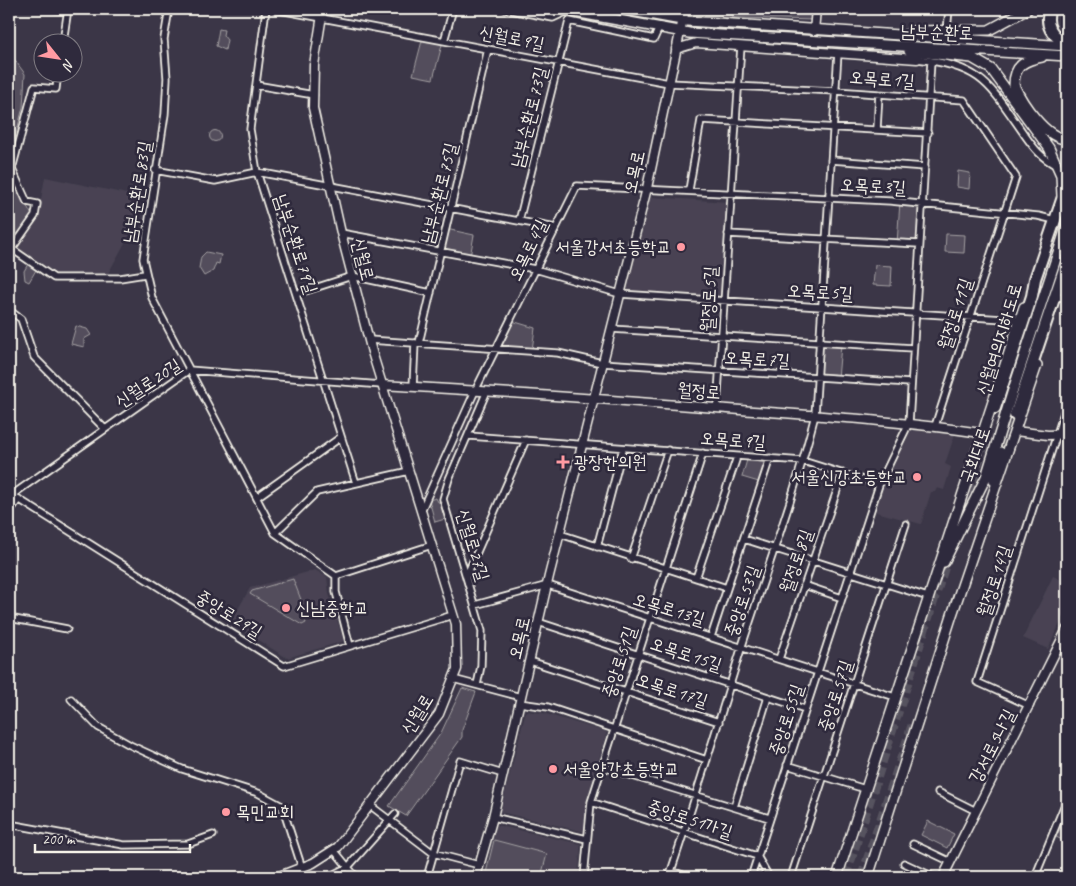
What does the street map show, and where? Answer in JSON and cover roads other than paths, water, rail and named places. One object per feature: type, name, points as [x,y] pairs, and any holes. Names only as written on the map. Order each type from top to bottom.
[{"type":"highway","points":[[1050,9],[1047,16],[1049,27],[1056,37],[1067,42]]},
{"type":"highway","name":"신월여의지하도로","points":[[995,408],[1035,279],[1067,185]]},
{"type":"highway","points":[[1015,415],[1067,260]]},
{"type":"main road","name":"신월로","points":[[277,877],[313,864],[334,850],[371,806],[438,714],[457,669],[458,645],[453,615],[369,340],[341,233],[314,108],[314,65],[323,9]]},
{"type":"main road","name":"남부순환로","points":[[558,9],[573,10],[681,32],[892,46],[982,49],[1067,56]]},
{"type":"main road","name":"남부순환로","points":[[621,9],[684,20],[814,31],[1067,46]]},
{"type":"main road","name":"오목로","points":[[476,877],[493,816],[538,622],[647,188],[668,83],[686,9]]},
{"type":"main road","points":[[814,31],[816,9]]},
{"type":"main road","points":[[842,32],[989,30],[1028,9]]},
{"type":"main road","name":"남부순환로","points":[[676,49],[696,43],[838,53],[917,56]]},
{"type":"main road","points":[[892,46],[917,56],[972,58],[985,63],[1036,128],[1058,167],[1062,182],[1062,200]]},
{"type":"main road","points":[[1056,54],[1028,59],[1021,64],[1016,71],[1014,85],[1045,129],[1057,137],[1067,138]]},
{"type":"main road","name":"국회대로","points":[[918,633],[941,567],[986,477],[1067,225]]},
{"type":"main road","name":"국회대로","points":[[991,501],[1000,446],[1013,399],[1067,236]]},
{"type":"main road","points":[[868,877],[952,615],[1063,297],[1062,278]]},
{"type":"main road","points":[[837,877],[1019,320],[1035,279]]},
{"type":"main road","name":"월정로","points":[[382,385],[594,398],[935,426],[982,433]]},
{"type":"main road","points":[[1015,431],[1048,435],[1067,434]]},
{"type":"main road","name":"강서로5나길","points":[[943,877],[1067,629]]},
{"type":"street","points":[[55,9],[68,10],[65,32]]},
{"type":"street","name":"남부순환로83길","points":[[169,9],[164,39],[167,78],[165,114],[143,259],[145,274],[152,298],[276,533]]},
{"type":"street","name":"남부순환로79길","points":[[266,9],[250,128],[257,172],[356,483]]},
{"type":"street","name":"신월로9길","points":[[274,9],[668,83]]},
{"type":"street","points":[[444,41],[453,9]]},
{"type":"street","name":"남부순환로","points":[[504,9],[553,18],[573,10]]},
{"type":"street","points":[[947,30],[949,9]]},
{"type":"street","name":"남부순환로73길","points":[[519,221],[569,21],[654,39],[659,28]]},
{"type":"street","name":"월정로5길","points":[[717,408],[741,46]]},
{"type":"street","name":"남부순환로75길","points":[[417,343],[488,49]]},
{"type":"street","name":"중앙로53길","points":[[689,877],[670,874],[742,647],[776,549],[815,416],[818,343],[838,53]]},
{"type":"street","points":[[917,56],[931,61],[958,66],[982,78],[992,89],[1038,154],[1058,167]]},
{"type":"street","points":[[908,424],[928,133],[931,61]]},
{"type":"street","points":[[57,82],[56,89],[34,87],[12,169],[27,202],[37,204],[35,216],[10,251],[54,278],[120,278],[145,274]]},
{"type":"street","name":"오목로1길","points":[[668,83],[836,91],[965,101],[1015,175],[1016,180],[1004,212]]},
{"type":"street","points":[[256,85],[314,94]]},
{"type":"street","points":[[877,130],[879,94]]},
{"type":"street","points":[[688,190],[701,120],[928,133]]},
{"type":"street","points":[[831,160],[925,166]]},
{"type":"street","points":[[155,170],[216,181],[257,172],[556,228]]},
{"type":"street","name":"오목로4길","points":[[475,391],[577,186],[647,188]]},
{"type":"street","name":"오목로3길","points":[[647,188],[922,204],[1004,212],[1055,220]]},
{"type":"street","name":"월정로11길","points":[[935,426],[1004,212]]},
{"type":"street","name":"오목로5길","points":[[341,233],[536,269],[620,294],[1019,320]]},
{"type":"street","points":[[728,234],[919,244]]},
{"type":"street","points":[[296,294],[352,276],[430,293]]},
{"type":"street","points":[[9,310],[21,319],[34,357],[105,429]]},
{"type":"street","points":[[611,329],[913,348]]},
{"type":"street","points":[[369,340],[558,353],[602,363]]},
{"type":"street","points":[[413,387],[417,343]]},
{"type":"street","name":"오목로7길","points":[[602,363],[910,383]]},
{"type":"street","name":"신월로20길","points":[[10,494],[189,370],[382,385]]},
{"type":"street","points":[[421,511],[475,391]]},
{"type":"street","name":"신월로27길","points":[[477,685],[481,666],[482,630],[443,499],[449,479],[487,391]]},
{"type":"street","points":[[1058,433],[1067,403]]},
{"type":"street","name":"중앙로55길","points":[[751,877],[879,485],[908,424]]},
{"type":"street","name":"월정로14길","points":[[1030,706],[976,682],[1058,433]]},
{"type":"street","points":[[257,497],[341,436]]},
{"type":"street","name":"오목로9길","points":[[469,436],[803,461],[879,485]]},
{"type":"street","points":[[466,577],[526,440]]},
{"type":"street","points":[[598,547],[623,448]]},
{"type":"street","points":[[631,559],[668,450]]},
{"type":"street","name":"중앙로51길","points":[[584,877],[591,802],[703,453]]},
{"type":"street","points":[[711,638],[770,458]]},
{"type":"street","points":[[696,578],[736,460]]},
{"type":"street","points":[[336,576],[276,533],[317,492],[409,471]]},
{"type":"street","name":"월정로8길","points":[[779,659],[843,473]]},
{"type":"street","name":"중앙로29길","points":[[10,494],[284,666],[453,615]]},
{"type":"street","points":[[9,512],[18,499]]},
{"type":"street","name":"중앙로57길","points":[[791,877],[906,524]]},
{"type":"street","points":[[560,534],[631,559],[727,588]]},
{"type":"street","points":[[744,539],[928,597]]},
{"type":"street","points":[[336,576],[432,545]]},
{"type":"street","points":[[336,576],[336,592],[350,646]]},
{"type":"street","name":"오목로","points":[[474,605],[548,585]]},
{"type":"street","name":"오목로13길","points":[[548,585],[895,697]]},
{"type":"street","points":[[804,585],[842,598]]},
{"type":"street","points":[[9,618],[68,629]]},
{"type":"street","name":"오목로15길","points":[[538,622],[805,709]]},
{"type":"street","name":"오목로17길","points":[[530,661],[719,722]]},
{"type":"street","points":[[453,679],[614,728],[707,760]]},
{"type":"street","points":[[734,808],[768,696]]},
{"type":"street","points":[[71,699],[98,727],[130,745],[192,772],[258,793],[282,806],[302,868]]},
{"type":"street","points":[[427,877],[460,761],[503,774]]},
{"type":"street","points":[[787,766],[865,789]]},
{"type":"street","points":[[603,767],[770,818]]},
{"type":"street","points":[[938,792],[976,811]]},
{"type":"street","points":[[1035,877],[1067,798]]},
{"type":"street","name":"중앙로51가길","points":[[591,802],[757,856]]},
{"type":"street","points":[[371,806],[433,853],[479,865]]},
{"type":"street","points":[[328,877],[348,867],[395,814]]},
{"type":"street","points":[[493,816],[587,839]]},
{"type":"street","points":[[9,824],[124,845],[188,844],[213,835]]},
{"type":"street","points":[[913,844],[951,862]]},
{"type":"street","points":[[334,850],[356,877]]},
{"type":"street","points":[[757,856],[769,877]]},
{"type":"street","points":[[904,862],[934,877]]},
{"type":"tunnel","points":[[1000,461],[1015,415]]},
{"type":"tunnel","points":[[954,536],[984,443]]},
{"type":"tunnel","points":[[845,877],[948,555]]},
{"type":"tunnel","points":[[862,877],[913,724]]},
{"type":"place","name":"서울강서초등학교","points":[[681,247]]},
{"type":"place","name":"광장한의원","points":[[563,462]]},
{"type":"place","name":"서울신강초등학교","points":[[917,477]]},
{"type":"place","name":"신남중학교","points":[[286,608]]},
{"type":"place","name":"서울양강초등학교","points":[[553,769]]},
{"type":"place","name":"목민교회","points":[[226,812]]}]
